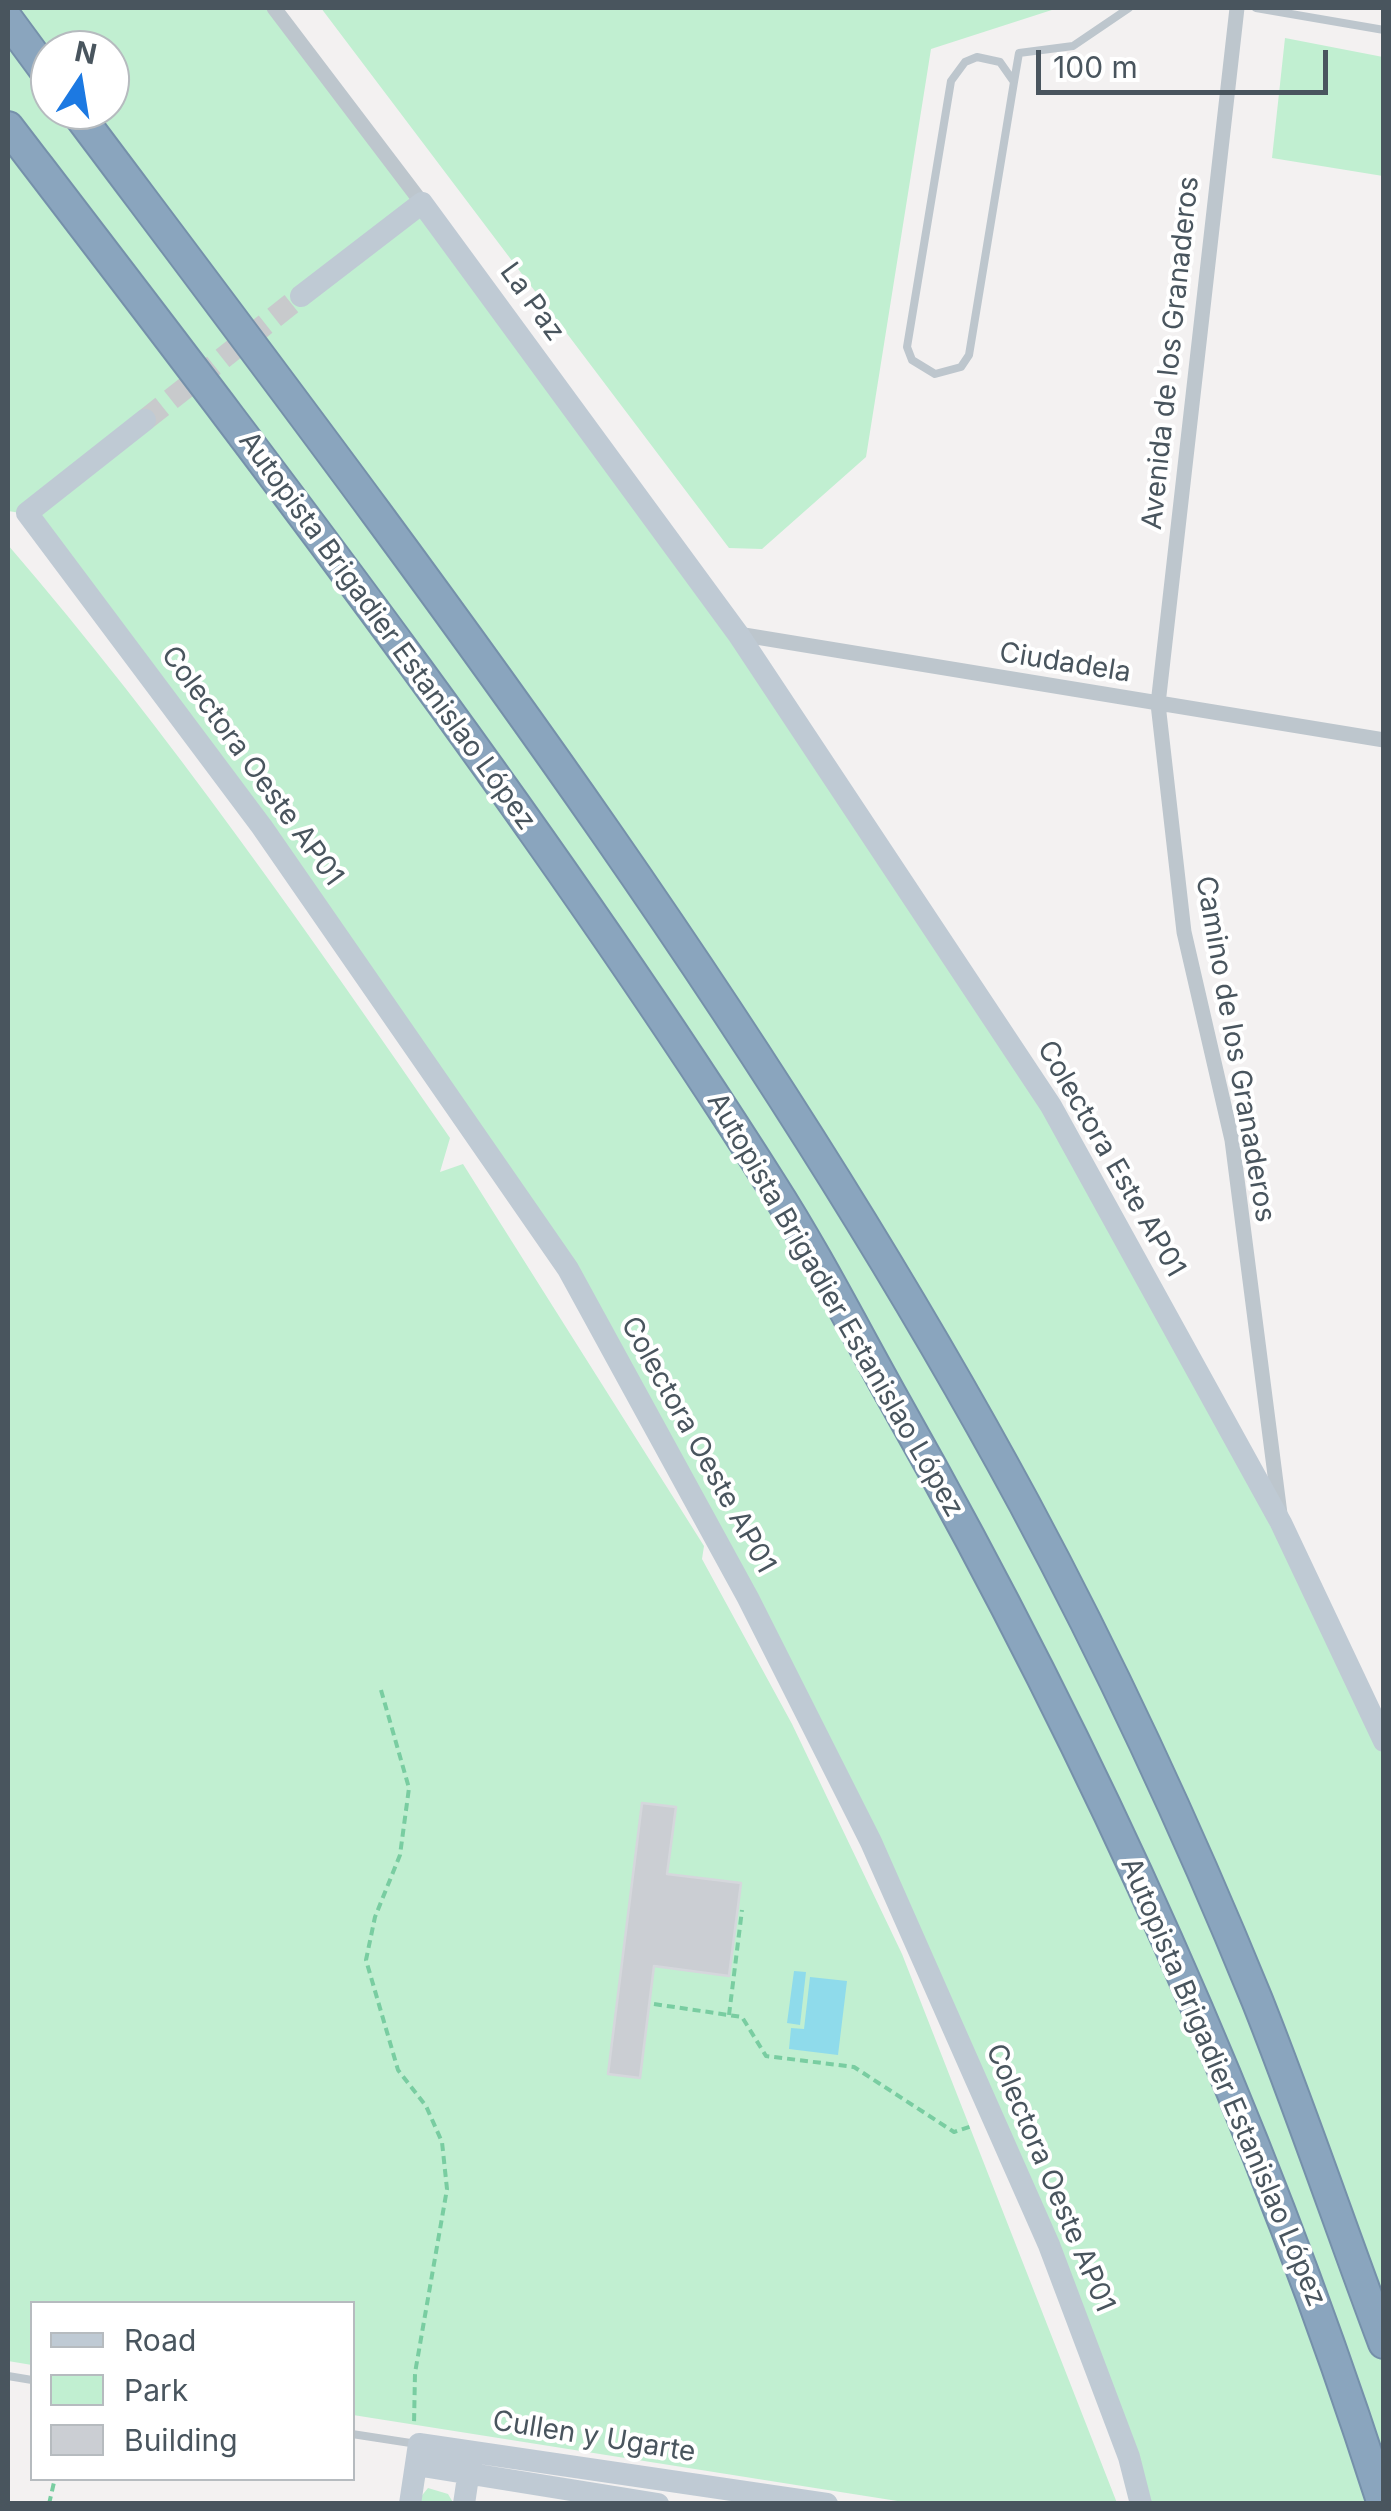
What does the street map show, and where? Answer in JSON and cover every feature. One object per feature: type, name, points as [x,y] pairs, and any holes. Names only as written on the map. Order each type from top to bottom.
[{"type":"highway","points":[[8,20],[30,50]]},
{"type":"highway","name":"Autopista Brigadier Estanislao López","points":[[8,127],[346,568],[593,912],[776,1191],[973,1540],[1070,1726],[1203,2019],[1334,2350],[1383,2504]]},
{"type":"highway","name":"Autopista Brigadier Estanislao López","points":[[90,130],[429,582],[636,875],[827,1164],[1022,1500],[1122,1694],[1256,2000],[1384,2343]]},
{"type":"street","name":"La Paz","points":[[274,8],[738,634]]},
{"type":"street","name":"Avenida de los Granaderos","points":[[1158,704],[1237,8]]},
{"type":"street","points":[[301,296],[422,203]]},
{"type":"street","points":[[17,512],[146,420]]},
{"type":"street","name":"Colectora Oeste AP01","points":[[17,512],[262,827],[568,1269],[748,1598],[871,1842],[996,2119],[1056,2263],[1129,2457],[1141,2504]]},
{"type":"street","name":"Ciudadela","points":[[738,634],[1384,740]]},
{"type":"street","name":"Colectora Este AP01","points":[[738,634],[1051,1106],[1281,1523],[1384,1741]]},
{"type":"street","name":"Camino de los Granaderos","points":[[1158,704],[1184,932],[1232,1140],[1281,1523]]},
{"type":"street","points":[[464,2504],[472,2449]]},
{"type":"street","name":"Cullen y Ugarte","points":[[418,2455],[472,2449],[659,2478],[717,2495],[827,2504]]},
{"type":"street","points":[[410,2504],[418,2455]]},
{"type":"street","name":"Cullen y Ugarte","points":[[418,2455],[468,2474],[656,2503]]},
{"type":"street","points":[[656,2503],[659,2478]]},
{"type":"lane","points":[[1014,82],[1009,71],[989,58],[965,62],[951,81],[907,347],[912,360],[935,374],[949,373],[969,355],[1019,53],[1072,46],[1129,8]]},
{"type":"lane","points":[[1256,8],[1384,30]]},
{"type":"lane","name":"Cullen y Ugarte","points":[[355,2435],[418,2455]]},
{"type":"path","points":[[380,1690],[409,1788],[400,1855],[375,1916],[366,1960],[398,2070],[426,2106],[442,2142],[447,2189],[415,2373],[412,2418],[418,2455]]},
{"type":"path","points":[[730,2015],[742,1910]]},
{"type":"path","points":[[654,2004],[742,2016],[766,2056],[854,2067],[954,2132],[996,2119]]},
{"type":"green space","points":[[8,8],[274,8],[738,634],[1051,1106],[1383,1741],[1383,2503],[1141,2503],[1129,2457],[871,1842],[568,1269],[27,514],[8,511]]},
{"type":"green space","points":[[321,8],[1058,8],[931,49],[866,457],[762,549],[729,548]]},
{"type":"green space","points":[[1285,38],[1383,57],[1383,176],[1272,158]]},
{"type":"green space","points":[[8,545],[181,761],[450,1138],[440,1172],[463,1164],[704,1546],[702,1559],[792,1724],[902,1954],[1117,2503],[910,2503],[355,2415],[355,2301],[30,2301],[30,2365],[8,2361]]},
{"type":"green space","points":[[428,2488],[448,2494],[454,2504],[415,2504]]},
{"type":"water","points":[[794,1971],[806,1972],[800,2025],[787,2023]]},
{"type":"water","points":[[810,1977],[847,1981],[838,2055],[789,2049],[791,2028],[804,2029]]},
{"type":"building","points":[[642,1803],[676,1807],[667,1874],[741,1883],[729,1976],[654,1966],[640,2078],[608,2074]]},
{"type":"tunnel","points":[[145,420],[301,296]]}]
